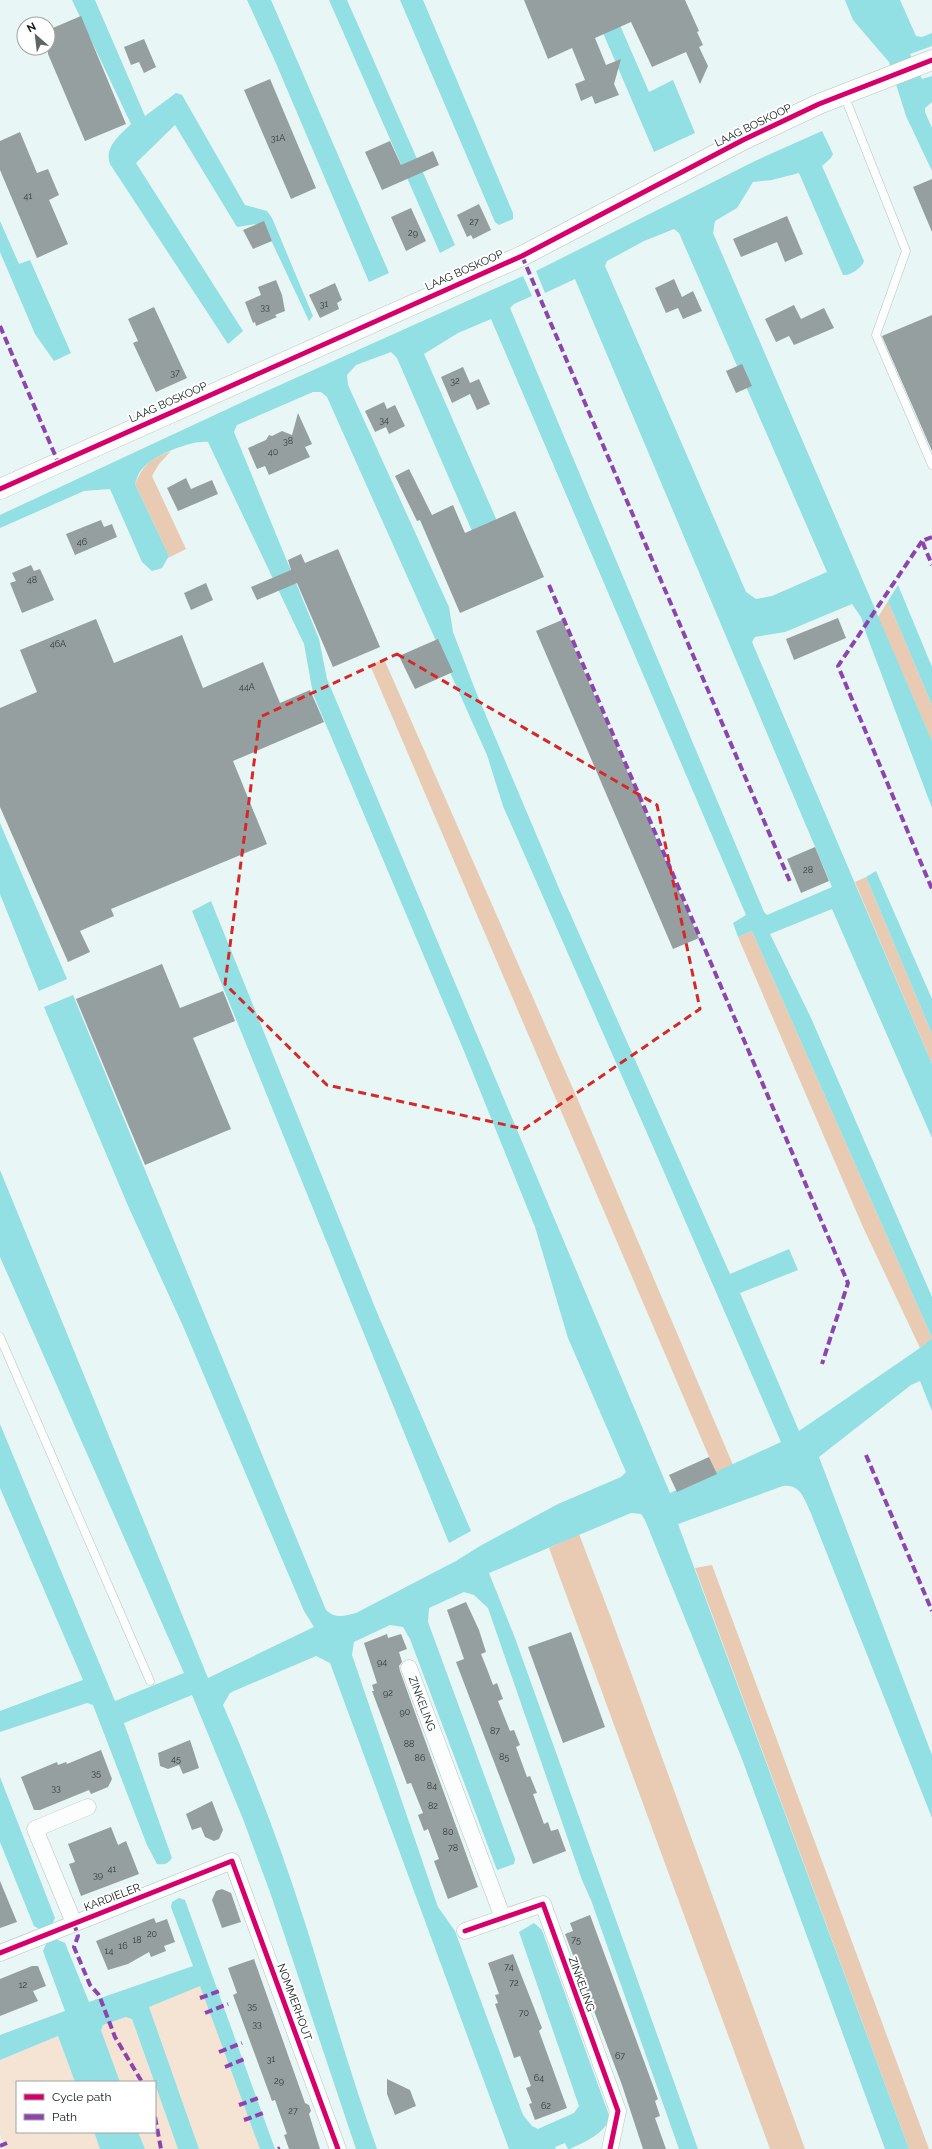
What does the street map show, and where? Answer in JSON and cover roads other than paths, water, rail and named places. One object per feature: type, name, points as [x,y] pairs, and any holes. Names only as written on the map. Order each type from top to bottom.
[{"type":"street","name":"LAAG BOSKOOP","points":[[0,489],[522,256],[743,140],[819,104],[929,61]]},
{"type":"street","name":"ZINKELING","points":[[409,1668],[503,1918]]},
{"type":"street","name":"KARDIELER","points":[[74,1923],[35,1828],[88,1807]]},
{"type":"street","name":"KARDIELER","points":[[0,1953],[232,1861]]},
{"type":"street","name":"NOMMERHOUT","points":[[232,1861],[338,2149]]},
{"type":"street","name":"ZINKELING","points":[[465,1931],[543,1904],[618,2111],[610,2149]]},
{"type":"lane","points":[[844,95],[906,251],[876,335],[932,465]]},
{"type":"lane","points":[[0,1337],[150,1681]]},
{"type":"water","points":[[72,0],[95,0],[145,116],[176,93],[182,95],[245,205],[267,211],[272,218],[313,316],[309,321],[263,223],[237,227],[175,125],[136,163],[243,331],[228,344],[110,164],[109,152],[111,147],[118,137],[131,124]]},
{"type":"water","points":[[247,0],[271,0],[389,273],[369,282],[275,61]]},
{"type":"water","points":[[329,0],[347,0],[455,245],[440,253]]},
{"type":"water","points":[[400,0],[423,0],[513,213],[513,219],[499,225],[495,222]]},
{"type":"water","points":[[589,0],[609,0],[649,92],[673,80],[695,133],[654,152]]},
{"type":"water","points":[[845,0],[900,0],[916,36],[922,37],[932,33],[932,46],[910,54],[922,79],[932,76],[932,102],[925,108],[925,112],[932,128],[932,171],[906,116],[889,62],[853,20]]},
{"type":"water","points":[[822,131],[833,154],[831,158],[822,166],[864,261],[863,264],[855,271],[843,275],[799,173],[772,180],[753,182],[737,208],[715,221],[713,233],[932,741],[932,808],[861,617],[852,604],[785,632],[755,637],[752,642],[932,1064],[932,1138],[832,909],[770,934],[811,1018],[932,1297],[932,1338],[932,1411],[920,1381],[911,1385],[819,1457],[932,1755],[932,1818],[806,1501],[801,1493],[794,1487],[783,1486],[678,1524],[909,2149],[885,2149],[742,1759],[645,1520],[641,1514],[631,1513],[489,1573],[515,1638],[698,2149],[679,2149],[591,1900],[582,1880],[488,1608],[474,1595],[464,1592],[429,1608],[428,1622],[515,1859],[514,1864],[497,1870],[410,1639],[403,1627],[390,1625],[354,1642],[352,1655],[438,1907],[455,1931],[523,2115],[532,2126],[538,2129],[574,2113],[579,2106],[519,1932],[534,1923],[542,1930],[610,2118],[603,2129],[598,2133],[570,2149],[568,2149],[565,2143],[555,2147],[556,2149],[509,2149],[330,1663],[316,1656],[230,1693],[223,1705],[268,1816],[288,1872],[349,2067],[377,2149],[356,2149],[271,1895],[243,1819],[192,1695],[124,1723],[172,1858],[169,1862],[164,1864],[157,1864],[147,1845],[93,1705],[87,1703],[0,1732],[0,1711],[83,1680],[0,1488],[0,1424],[115,1701],[184,1673],[0,1257],[0,1170],[208,1678],[314,1627],[304,1611],[183,1326],[129,1208],[44,1007],[73,995],[326,1610],[329,1613],[340,1616],[356,1613],[456,1561],[480,1546],[558,1504],[621,1477],[626,1472],[568,1338],[535,1227],[464,1051],[313,694],[304,644],[208,442],[193,443],[165,453],[149,462],[139,473],[135,484],[169,556],[162,568],[152,571],[142,562],[110,489],[84,491],[0,528],[0,515],[260,394],[523,276],[532,296],[514,304],[510,308],[764,912],[767,915],[832,887],[575,279],[545,293],[536,271],[755,161]],"holes":[[[674,229],[679,233],[827,572],[772,596],[756,599],[746,592],[605,266],[607,261],[644,241]],[[491,319],[746,915],[733,923],[738,937],[752,931],[932,1338],[920,1348],[799,1431],[740,1293],[798,1270],[789,1249],[730,1274],[561,893],[476,692],[453,632],[449,607],[348,385],[347,375],[356,365],[391,352],[397,358],[472,531],[497,521],[424,354],[458,333]],[[313,392],[321,392],[327,397],[487,755],[503,806],[781,1442],[670,1493],[327,679],[319,639],[234,432],[237,425]]]},
{"type":"water","points":[[0,221],[19,264],[30,260],[71,353],[54,361],[35,334],[0,252]]},
{"type":"water","points":[[898,585],[932,667],[932,705],[888,601]]},
{"type":"water","points":[[0,823],[67,979],[39,991],[0,894]]},
{"type":"water","points":[[876,871],[932,999],[932,1034],[866,877]]},
{"type":"water","points":[[211,901],[376,1310],[471,1531],[449,1543],[192,911]]},
{"type":"water","points":[[0,1777],[55,1918],[52,1925],[58,1940],[65,1943],[89,2002],[193,1966],[171,1907],[172,1902],[179,1898],[185,1900],[275,2149],[260,2149],[200,1986],[149,2007],[199,2149],[178,2149],[156,2087],[156,2081],[154,2081],[132,2019],[126,2017],[103,2025],[101,2030],[120,2081],[75,2081],[58,2036],[0,2060],[0,2035],[65,2011],[43,1951],[46,1944],[41,1930],[34,1926],[0,1842]]},
{"type":"water","points":[[94,2133],[138,2133],[145,2149],[100,2149]]}]
